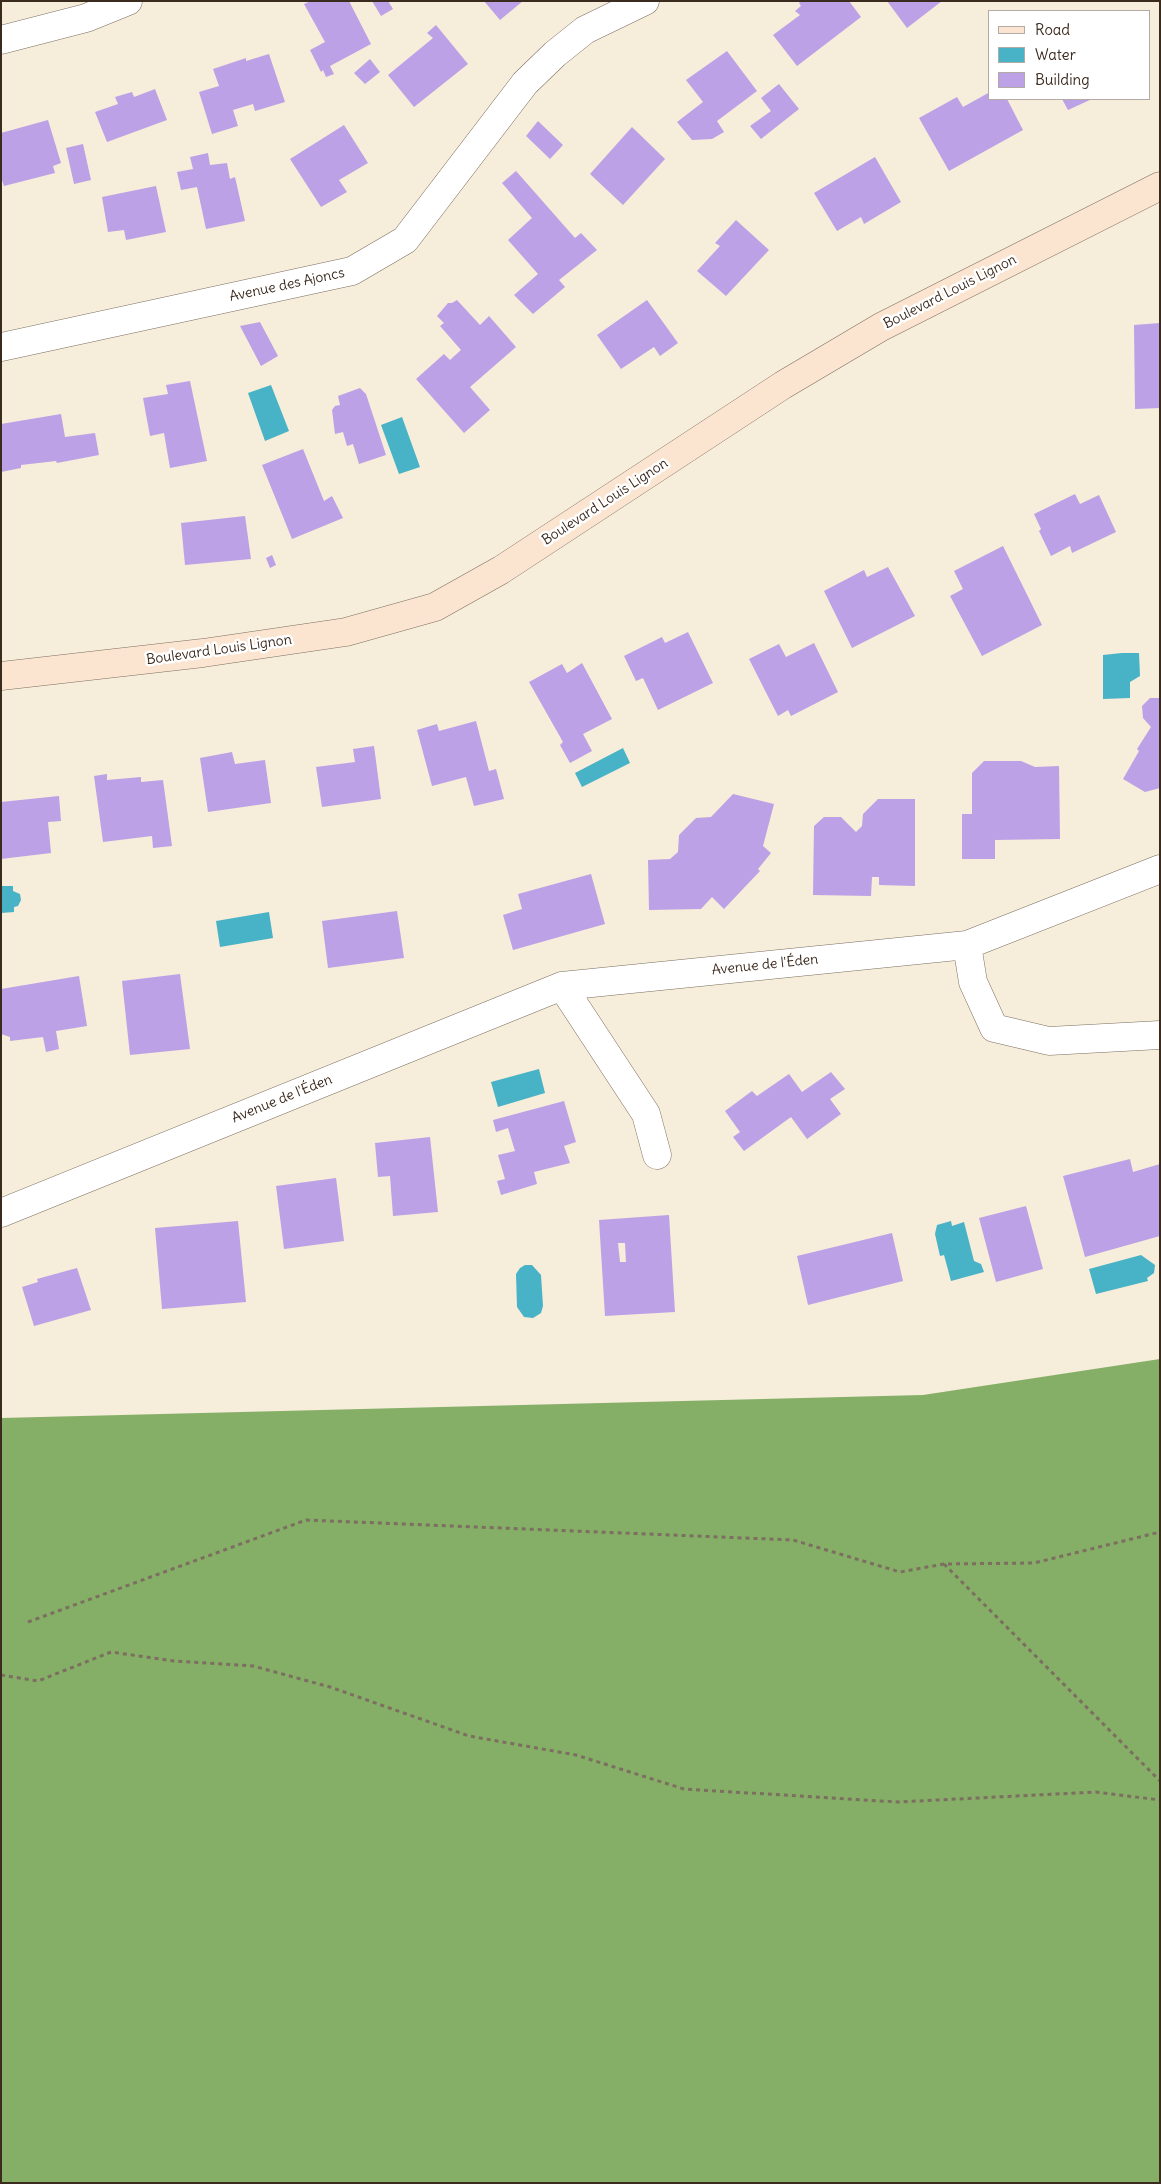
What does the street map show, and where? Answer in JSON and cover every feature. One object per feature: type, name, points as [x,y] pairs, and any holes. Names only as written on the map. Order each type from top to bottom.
[{"type":"main road","name":"Boulevard Louis Lignon","points":[[1,676],[203,653],[346,632],[435,607],[501,570],[783,385],[881,327],[1160,186]]},
{"type":"street","points":[[1,40],[84,10],[128,1]]},
{"type":"street","name":"Avenue des Ajoncs","points":[[1,347],[352,271],[404,240],[526,83],[555,54],[585,30],[645,1]]},
{"type":"street","name":"Avenue de l'Éden","points":[[1,1213],[562,986],[967,945],[1160,869]]},
{"type":"street","points":[[967,945],[973,982],[994,1028],[1049,1041],[1160,1035]]},
{"type":"street","points":[[562,986],[646,1114],[657,1155]]},
{"type":"path","points":[[28,1622],[306,1520],[793,1540],[900,1572],[944,1564],[1034,1563],[1160,1532]]},
{"type":"path","points":[[944,1564],[1160,1781]]},
{"type":"path","points":[[1,1675],[38,1681],[111,1652],[174,1661],[253,1666],[330,1687],[469,1736],[576,1755],[684,1789],[898,1802],[1096,1792],[1160,1800]]},
{"type":"green space","points":[[1160,1359],[1160,2183],[1,2183],[1,1418],[923,1395]]},
{"type":"water","points":[[271,385],[289,431],[265,441],[248,393]]},
{"type":"water","points":[[402,417],[420,467],[399,474],[381,425]]},
{"type":"water","points":[[1139,653],[1140,676],[1130,682],[1130,698],[1103,699],[1103,655]]},
{"type":"water","points":[[623,748],[630,763],[582,787],[575,773]]},
{"type":"water","points":[[1,886],[13,886],[13,891],[20,894],[21,900],[18,906],[14,907],[14,912],[1,913]]},
{"type":"water","points":[[269,912],[273,938],[220,947],[216,921]]},
{"type":"water","points":[[539,1069],[545,1093],[498,1107],[491,1082]]},
{"type":"water","points":[[951,1221],[952,1226],[964,1222],[974,1261],[981,1264],[984,1272],[951,1281],[944,1255],[940,1256],[935,1234],[937,1225]]},
{"type":"water","points":[[1141,1255],[1155,1265],[1154,1273],[1147,1278],[1148,1281],[1096,1294],[1089,1269]]},
{"type":"water","points":[[525,1265],[532,1265],[541,1275],[543,1306],[541,1313],[533,1318],[524,1317],[517,1307],[516,1274]]},
{"type":"building","points":[[311,1],[349,1],[371,44],[330,66],[334,74],[326,77],[323,70],[321,72],[310,50],[325,42],[304,4]]},
{"type":"building","points":[[372,1],[388,1],[393,9],[381,16]]},
{"type":"building","points":[[484,1],[523,1],[500,20]]},
{"type":"building","points":[[801,1],[849,1],[861,17],[797,66],[773,35],[800,15],[795,11],[801,6],[799,3]]},
{"type":"building","points":[[887,1],[942,1],[907,28]]},
{"type":"building","points":[[436,25],[468,64],[414,107],[388,75],[433,38],[427,33]]},
{"type":"building","points":[[727,51],[757,91],[717,121],[724,132],[712,139],[692,140],[677,122],[703,102],[686,80]]},
{"type":"building","points":[[269,54],[285,102],[255,111],[253,104],[233,110],[238,126],[212,134],[199,92],[219,86],[213,69],[246,58],[246,61]]},
{"type":"building","points":[[370,59],[380,72],[365,84],[354,73]]},
{"type":"building","points":[[779,84],[799,109],[761,139],[750,126],[771,111],[761,98]]},
{"type":"building","points":[[155,89],[167,120],[107,142],[95,112],[118,104],[115,97],[132,92],[134,97]]},
{"type":"building","points":[[988,93],[988,100],[1008,100],[1023,130],[949,171],[919,118],[957,97],[963,107]]},
{"type":"building","points":[[1063,100],[1090,100],[1068,110]]},
{"type":"building","points":[[48,120],[61,163],[53,166],[55,173],[4,186],[1,177],[1,133]]},
{"type":"building","points":[[538,121],[563,145],[550,159],[526,136]]},
{"type":"building","points":[[344,125],[368,163],[339,180],[347,192],[321,207],[290,159]]},
{"type":"building","points":[[632,127],[665,159],[623,205],[590,174]]},
{"type":"building","points":[[83,144],[91,180],[74,184],[66,148]]},
{"type":"building","points":[[208,153],[210,165],[227,163],[230,179],[235,177],[245,221],[206,229],[197,187],[181,190],[177,172],[193,169],[190,157]]},
{"type":"building","points":[[875,157],[901,202],[864,224],[861,217],[837,231],[814,193]]},
{"type":"building","points":[[516,171],[575,238],[581,233],[597,250],[559,280],[565,287],[533,314],[514,295],[538,274],[508,240],[532,218],[502,183]]},
{"type":"building","points":[[156,186],[166,232],[126,240],[124,230],[108,232],[102,197]]},
{"type":"building","points":[[736,220],[769,250],[726,296],[697,271],[720,246],[715,243]]},
{"type":"building","points":[[457,300],[480,325],[489,316],[516,347],[470,387],[490,410],[464,433],[416,379],[444,354],[450,360],[461,350],[440,326],[444,323],[437,316],[448,303]]},
{"type":"building","points":[[647,300],[678,343],[660,356],[654,347],[621,369],[597,335]]},
{"type":"building","points":[[260,322],[278,356],[261,366],[240,326]]},
{"type":"building","points":[[1160,323],[1160,408],[1135,409],[1134,325]]},
{"type":"building","points":[[190,381],[207,461],[170,468],[164,433],[150,436],[143,398],[168,394],[166,385]]},
{"type":"building","points":[[360,388],[366,394],[386,455],[359,464],[353,444],[347,446],[343,432],[335,434],[332,410],[335,406],[340,405],[338,396]]},
{"type":"building","points":[[61,414],[65,437],[95,433],[99,455],[57,463],[56,461],[21,465],[21,468],[1,472],[1,424]]},
{"type":"building","points":[[303,449],[324,501],[332,496],[343,518],[292,539],[262,465]]},
{"type":"building","points":[[1075,494],[1080,504],[1099,495],[1116,532],[1072,553],[1070,546],[1051,556],[1039,531],[1041,529],[1034,514]]},
{"type":"building","points":[[245,516],[251,559],[185,565],[181,523]]},
{"type":"building","points":[[1003,546],[1042,625],[982,656],[950,596],[963,589],[954,571]]},
{"type":"building","points":[[272,555],[276,565],[270,568],[266,558]]},
{"type":"building","points":[[888,567],[915,616],[852,648],[824,591],[864,570],[867,577]]},
{"type":"building","points":[[688,632],[713,683],[658,710],[643,678],[636,681],[624,656],[662,637],[665,643]]},
{"type":"building","points":[[814,643],[838,692],[791,716],[788,710],[778,716],[749,659],[779,644],[786,657]]},
{"type":"building","points":[[582,663],[612,719],[583,734],[592,751],[570,763],[560,745],[563,742],[529,682],[562,664],[567,673]]},
{"type":"building","points":[[1150,698],[1160,698],[1160,788],[1145,792],[1123,779],[1139,751],[1137,749],[1151,727],[1143,718],[1142,706]]},
{"type":"building","points":[[476,721],[489,771],[496,769],[504,799],[474,806],[466,777],[432,786],[417,730],[437,724],[439,731]]},
{"type":"building","points":[[374,746],[381,799],[322,807],[316,767],[355,762],[353,749]]},
{"type":"building","points":[[232,752],[235,764],[265,760],[271,803],[208,812],[200,758]]},
{"type":"building","points":[[984,761],[1021,761],[1035,767],[1059,766],[1060,839],[995,840],[995,859],[962,859],[962,814],[972,814],[972,773]]},
{"type":"building","points":[[107,774],[107,780],[141,777],[141,782],[163,780],[172,846],[153,848],[152,836],[103,842],[94,776]]},
{"type":"building","points":[[733,794],[774,804],[763,846],[771,853],[758,869],[760,871],[724,909],[712,897],[701,909],[649,910],[648,860],[670,859],[678,852],[679,835],[696,818],[711,817]]},
{"type":"building","points":[[59,796],[61,821],[48,822],[51,853],[1,859],[1,802]]},
{"type":"building","points":[[878,799],[915,799],[915,886],[879,885],[879,877],[872,877],[871,896],[813,895],[814,826],[824,817],[841,817],[856,832],[862,826],[863,814]]},
{"type":"building","points":[[591,874],[605,924],[513,950],[503,915],[522,909],[518,894]]},
{"type":"building","points":[[397,911],[404,958],[328,968],[322,921]]},
{"type":"building","points":[[180,974],[190,1049],[130,1055],[122,981]]},
{"type":"building","points":[[79,976],[87,1026],[56,1031],[59,1049],[46,1052],[43,1037],[10,1041],[10,1037],[1,1034],[1,989]]},
{"type":"building","points":[[831,1072],[845,1089],[830,1099],[841,1114],[807,1139],[791,1117],[744,1151],[733,1137],[740,1132],[725,1111],[752,1091],[757,1096],[789,1074],[802,1092]]},
{"type":"building","points":[[564,1101],[576,1142],[564,1146],[570,1163],[534,1172],[537,1184],[501,1195],[497,1181],[505,1179],[498,1155],[515,1151],[508,1128],[496,1132],[493,1120]]},
{"type":"building","points":[[430,1137],[438,1212],[393,1216],[390,1176],[378,1177],[375,1143]]},
{"type":"building","points":[[1130,1159],[1133,1172],[1160,1164],[1160,1236],[1085,1257],[1063,1176]]},
{"type":"building","points":[[336,1178],[344,1241],[284,1249],[276,1186]]},
{"type":"building","points":[[1026,1206],[1043,1269],[996,1282],[979,1218]]},
{"type":"building","points":[[669,1215],[675,1312],[605,1316],[599,1220]],"holes":[[[618,1243],[625,1243],[626,1262],[620,1262]]]},
{"type":"building","points":[[238,1221],[246,1302],[162,1309],[155,1228]]},
{"type":"building","points":[[892,1233],[903,1281],[808,1305],[797,1256]]},
{"type":"building","points":[[77,1268],[91,1310],[34,1326],[22,1287],[38,1282],[37,1279]]}]
